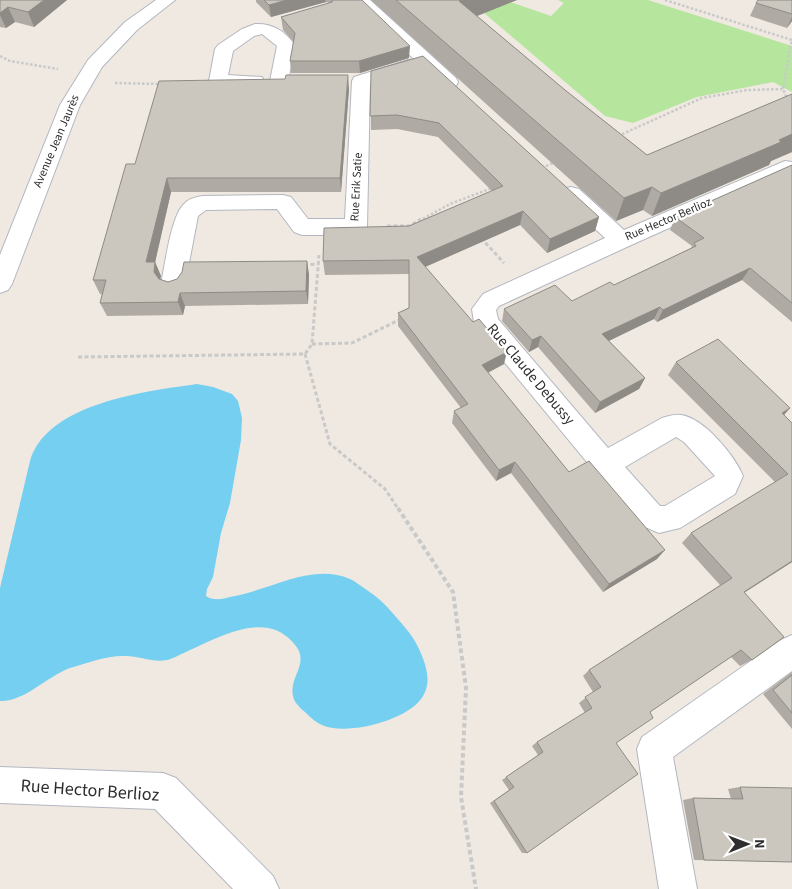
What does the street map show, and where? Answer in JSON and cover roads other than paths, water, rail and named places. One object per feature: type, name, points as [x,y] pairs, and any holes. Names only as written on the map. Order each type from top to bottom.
[{"type":"street","name":"Avenue Jean Jaurès","points":[[0,284],[70,105],[94,64],[131,26],[167,0]]},
{"type":"street","points":[[360,0],[462,94]]},
{"type":"street","points":[[264,28],[278,35],[286,45],[288,81],[218,81],[224,49],[250,30],[282,23]]},
{"type":"street","name":"Rue Erik Satie","points":[[173,284],[187,216],[192,208],[202,203],[283,202],[302,227],[356,226],[352,81],[426,61]]},
{"type":"street","name":"Rue Hector Berlioz","points":[[557,171],[621,240],[786,168],[792,169]]},
{"type":"street","name":"Rue Claude Debussy","points":[[606,464],[486,322],[484,309],[491,300],[621,240]]},
{"type":"street","points":[[678,889],[654,748],[792,651]]},
{"type":"street","name":"Rue Hector Berlioz","points":[[0,785],[163,792],[260,889]]},
{"type":"water","points":[[197,384],[213,387],[232,394],[238,401],[242,418],[241,440],[230,503],[221,533],[213,577],[206,596],[215,599],[245,594],[290,579],[320,574],[335,575],[352,580],[386,606],[409,633],[419,649],[426,667],[427,687],[421,699],[413,707],[389,720],[360,727],[345,729],[319,724],[301,709],[294,698],[293,683],[300,661],[298,649],[289,638],[281,633],[272,629],[258,627],[226,634],[172,659],[157,661],[131,656],[119,656],[90,662],[61,672],[18,698],[0,701],[0,588],[30,461],[40,441],[56,425],[77,413],[101,403],[152,391]]}]
